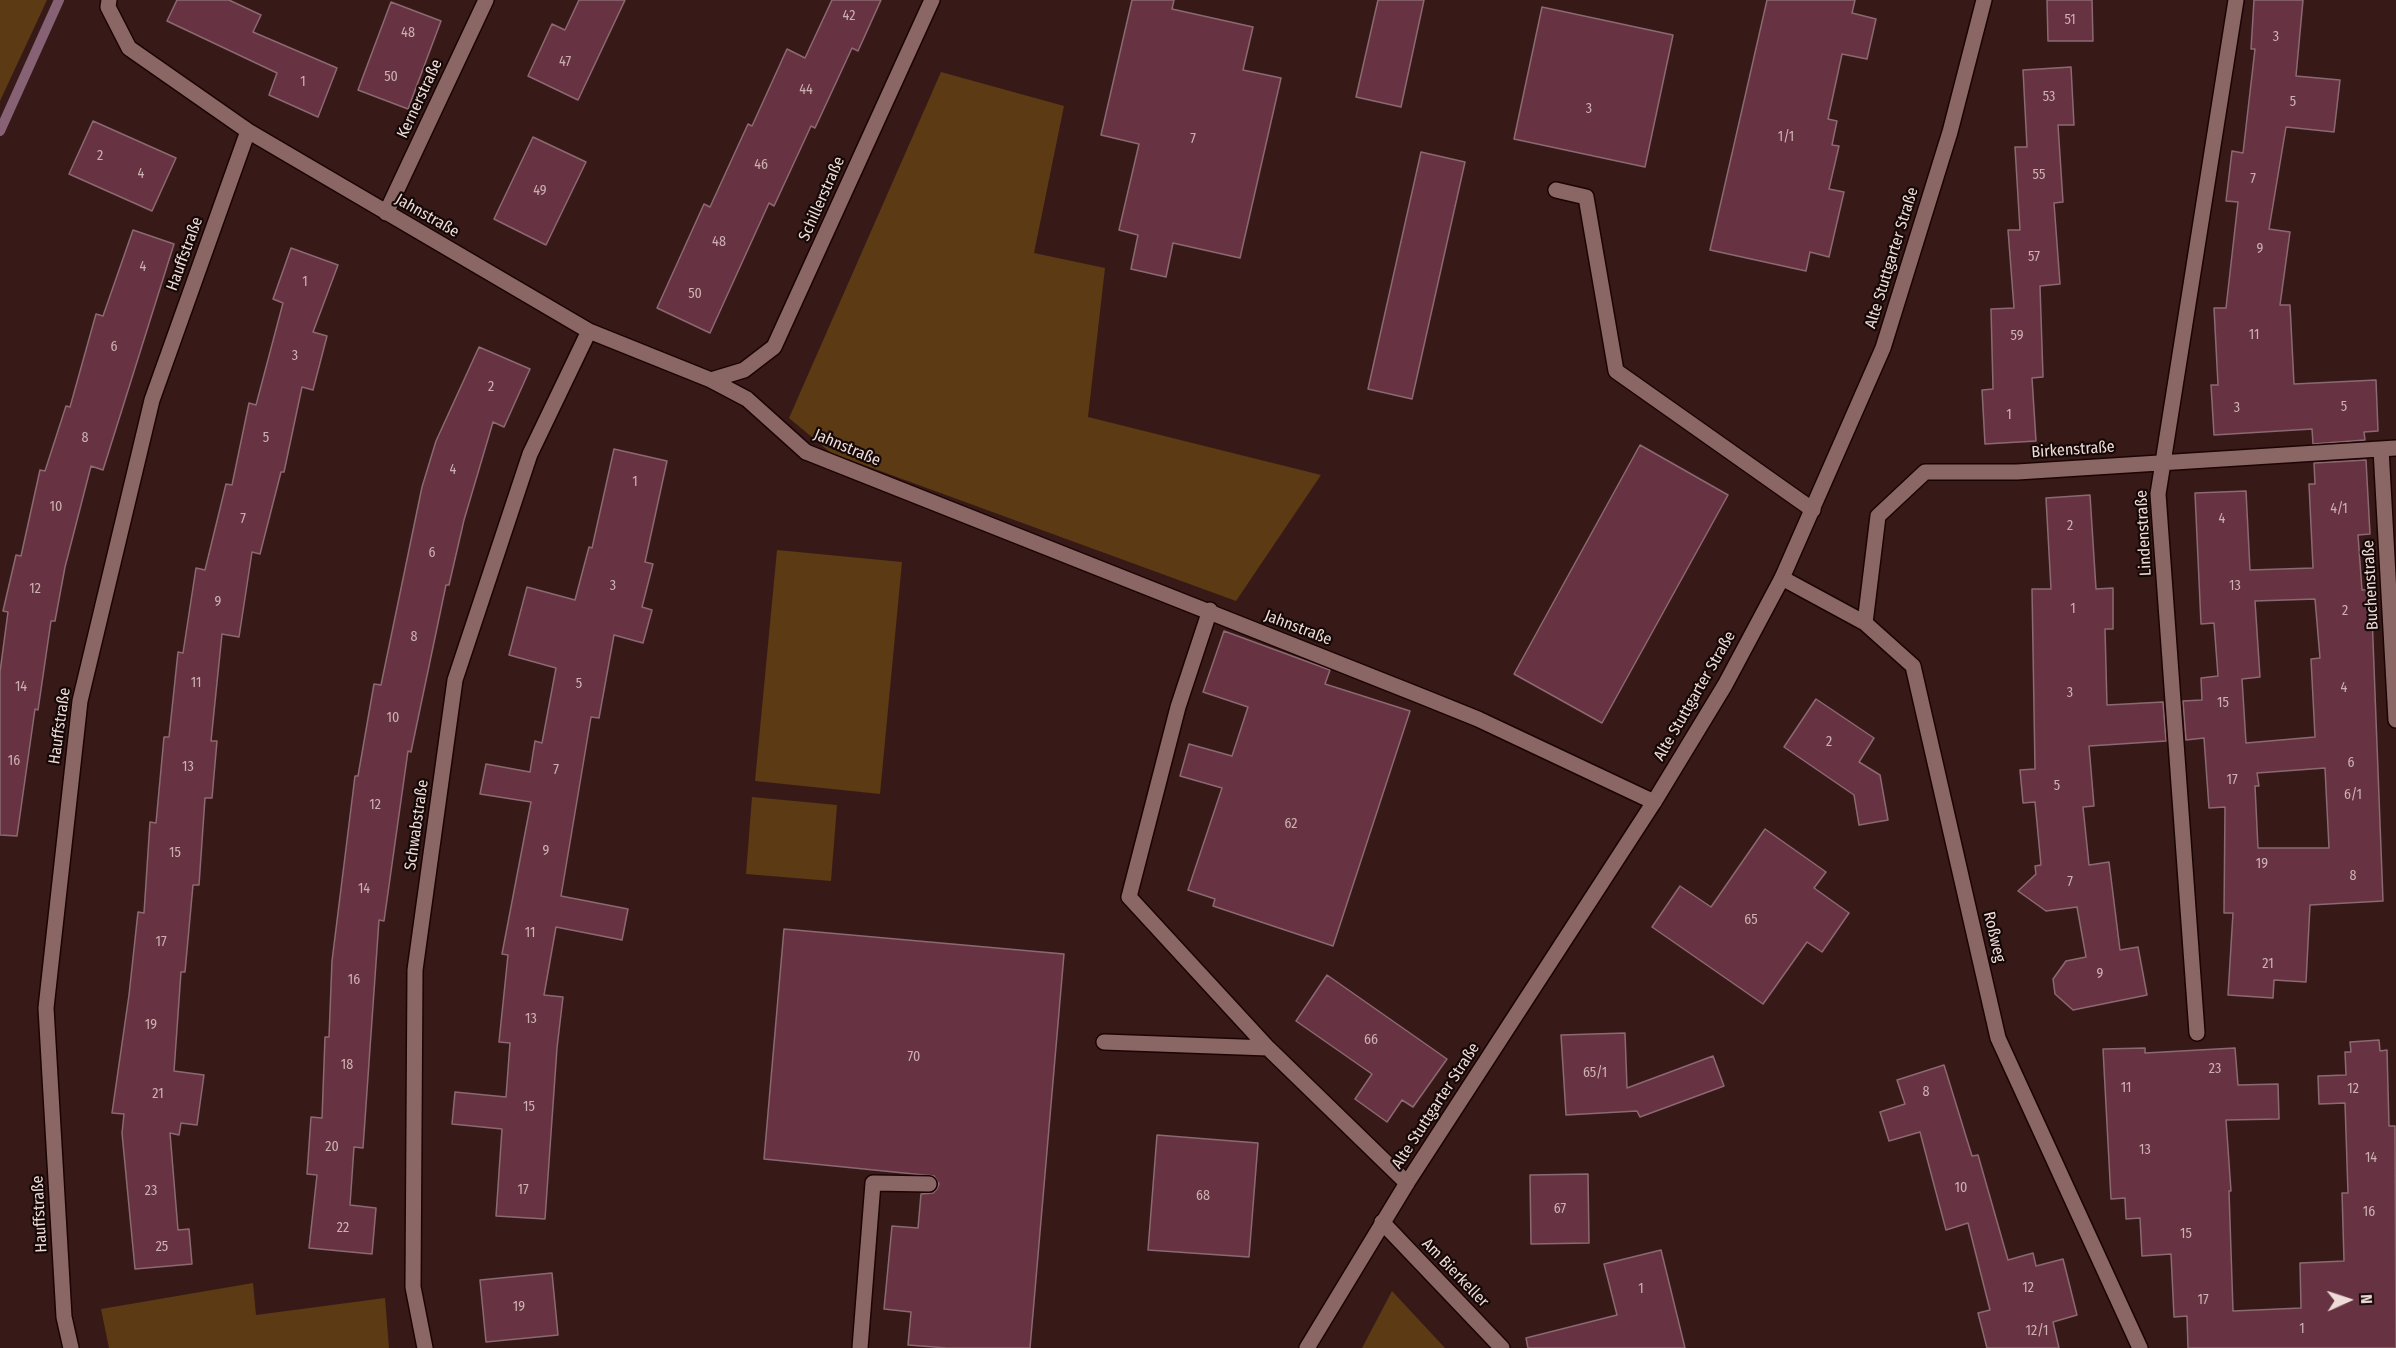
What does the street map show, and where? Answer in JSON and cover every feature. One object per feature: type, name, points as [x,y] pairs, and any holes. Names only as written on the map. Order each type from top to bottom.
[{"type":"street","name":"Jahnstraße","points":[[109,0],[108,7],[129,48],[248,131],[589,331],[711,380],[747,399],[806,453],[1210,610],[1478,719],[1654,802]]},
{"type":"street","name":"Kernerstraße","points":[[387,213],[486,0]]},
{"type":"street","name":"Schillerstraße","points":[[711,380],[744,370],[774,348],[932,0]]},
{"type":"street","name":"Alte Stuttgarter Straße","points":[[1306,1348],[1382,1222],[1654,802],[1725,685],[1782,578],[1882,348],[1950,132],[1984,0]]},
{"type":"street","name":"Lindenstraße","points":[[2197,1033],[2158,494],[2236,0]]},
{"type":"street","name":"Hauffstraße","points":[[71,1348],[64,1317],[46,1008],[80,701],[152,399],[248,131]]},
{"type":"street","points":[[1556,190],[1586,197],[1616,371],[1813,510]]},
{"type":"street","name":"Schwabstraße","points":[[425,1348],[413,1287],[415,970],[455,680],[531,454],[589,331]]},
{"type":"street","name":"Birkenstraße","points":[[1865,624],[1878,516],[1925,472],[2018,472],[2389,449]]},
{"type":"street","name":"Buchenstraße","points":[[2389,449],[2396,720]]},
{"type":"street","name":"Roßweg","points":[[1782,578],[1865,624],[1913,666],[1998,1038],[2140,1348]]},
{"type":"street","points":[[1210,610],[1178,707],[1129,897],[1268,1048],[1407,1183]]},
{"type":"street","points":[[1104,1042],[1268,1048]]},
{"type":"street","points":[[860,1348],[873,1183],[929,1184]]},
{"type":"street","name":"Am Bierkeller","points":[[1382,1222],[1502,1348]]},
{"type":"shaded area","points":[[0,0],[47,0],[0,101]]},
{"type":"shaded area","points":[[941,72],[1064,106],[1034,253],[1105,268],[1088,417],[1321,475],[1236,601],[831,453],[789,418]]},
{"type":"shaded area","points":[[777,550],[902,562],[880,794],[755,781]]},
{"type":"shaded area","points":[[752,797],[837,805],[831,881],[746,874]]},
{"type":"shaded area","points":[[253,1283],[256,1315],[385,1298],[389,1348],[109,1348],[101,1309]]},
{"type":"shaded area","points":[[1392,1291],[1445,1348],[1362,1348]]},
{"type":"building","points":[[177,0],[229,0],[261,15],[253,32],[337,68],[318,117],[269,95],[277,73],[167,21]]},
{"type":"building","points":[[579,0],[625,0],[578,100],[528,76],[552,24],[565,30]]},
{"type":"building","points":[[832,0],[881,0],[858,51],[852,48],[815,128],[811,126],[774,206],[769,203],[710,333],[657,308],[704,204],[710,207],[748,124],[752,126],[787,49],[805,58]]},
{"type":"building","points":[[1132,0],[1174,0],[1172,9],[1253,27],[1243,70],[1281,78],[1240,258],[1173,243],[1166,277],[1131,269],[1138,235],[1119,230],[1139,144],[1101,135]]},
{"type":"building","points":[[1378,0],[1424,0],[1401,107],[1356,97]]},
{"type":"building","points":[[1767,0],[1855,0],[1852,13],[1876,19],[1867,59],[1842,54],[1828,119],[1837,121],[1832,145],[1839,146],[1829,189],[1844,192],[1829,257],[1810,252],[1806,271],[1710,250]]},
{"type":"building","points":[[2047,0],[2092,0],[2093,41],[2048,41]]},
{"type":"building","points":[[2254,0],[2303,0],[2296,76],[2340,80],[2334,132],[2286,127],[2269,229],[2290,232],[2280,305],[2290,305],[2294,384],[2376,380],[2378,431],[2364,432],[2365,440],[2313,444],[2312,429],[2214,435],[2211,385],[2218,385],[2214,308],[2226,308],[2238,202],[2226,201],[2232,151],[2243,153],[2255,49],[2251,49]]},
{"type":"building","points":[[391,2],[441,21],[408,109],[358,90]]},
{"type":"building","points":[[1542,7],[1673,35],[1645,167],[1514,139]]},
{"type":"building","points":[[2071,67],[2074,125],[2058,125],[2063,202],[2054,203],[2060,284],[2040,286],[2043,377],[2032,378],[2036,441],[1985,444],[1982,390],[1993,389],[1991,309],[2014,308],[2008,230],[2020,230],[2015,147],[2027,147],[2023,70]]},
{"type":"building","points":[[93,121],[176,158],[152,211],[69,174]]},
{"type":"building","points":[[533,137],[586,162],[546,245],[494,219]]},
{"type":"building","points":[[1421,152],[1465,162],[1412,399],[1368,389]]},
{"type":"building","points":[[133,230],[174,244],[103,470],[91,466],[65,567],[55,621],[51,621],[38,710],[35,709],[17,836],[0,835],[0,672],[8,612],[3,611],[16,555],[21,556],[40,470],[45,471],[66,406],[70,407],[96,314],[103,316]]},
{"type":"building","points":[[291,248],[338,265],[313,332],[327,336],[313,390],[302,387],[284,472],[281,472],[260,554],[252,552],[239,637],[222,634],[211,741],[217,741],[212,798],[205,798],[199,885],[193,885],[185,972],[181,972],[174,1071],[204,1075],[197,1125],[181,1123],[179,1135],[170,1133],[178,1230],[189,1229],[192,1264],[135,1269],[122,1133],[124,1114],[112,1113],[138,912],[144,913],[150,822],[156,823],[164,737],[169,737],[178,652],[183,653],[196,568],[205,570],[226,484],[232,485],[249,403],[256,405],[283,303],[273,299]]},
{"type":"building","points":[[479,347],[530,369],[504,427],[493,422],[464,520],[449,585],[446,585],[411,752],[408,751],[384,921],[379,920],[363,1148],[354,1147],[350,1205],[376,1208],[372,1254],[309,1248],[317,1175],[307,1174],[311,1117],[322,1118],[325,1037],[329,1037],[332,961],[355,776],[358,776],[374,684],[381,685],[422,487],[436,441]]},
{"type":"building","points":[[1640,445],[1728,495],[1602,723],[1514,674]]},
{"type":"building","points":[[614,449],[667,461],[645,562],[653,564],[642,607],[652,610],[643,643],[614,635],[599,718],[591,717],[561,896],[628,909],[622,940],[556,927],[544,995],[563,997],[557,1048],[545,1219],[496,1216],[502,1129],[452,1124],[455,1092],[506,1097],[510,1043],[499,1042],[508,955],[502,954],[531,802],[480,794],[486,764],[530,772],[535,741],[542,743],[556,668],[509,655],[527,587],[575,600],[589,547],[592,548]]},
{"type":"building","points":[[2366,460],[2370,534],[2358,535],[2362,590],[2371,589],[2383,901],[2310,905],[2306,982],[2274,980],[2273,998],[2228,995],[2233,913],[2224,913],[2225,807],[2209,808],[2204,738],[2186,740],[2183,701],[2202,700],[2201,678],[2218,676],[2214,623],[2201,624],[2195,493],[2246,491],[2250,570],[2313,568],[2309,484],[2315,484],[2314,463]],"holes":[[[2315,599],[2320,658],[2311,659],[2315,737],[2246,743],[2242,679],[2260,677],[2255,601]],[[2325,768],[2329,848],[2258,848],[2255,786],[2259,786],[2257,773]]]},
{"type":"building","points":[[2090,495],[2096,589],[2113,588],[2113,629],[2105,629],[2107,705],[2163,702],[2166,741],[2089,746],[2094,806],[2083,807],[2089,865],[2109,862],[2120,950],[2138,947],[2147,995],[2073,1010],[2055,994],[2053,979],[2066,961],[2086,957],[2077,907],[2046,911],[2018,891],[2036,874],[2035,866],[2041,865],[2035,802],[2023,803],[2020,770],[2035,769],[2032,589],[2051,589],[2046,498]]},
{"type":"building","points":[[1224,631],[1330,670],[1325,684],[1410,711],[1333,946],[1213,906],[1215,899],[1188,890],[1222,788],[1180,776],[1189,744],[1232,756],[1248,707],[1203,692]]},
{"type":"building","points":[[1816,699],[1874,738],[1859,762],[1880,775],[1888,820],[1859,825],[1854,795],[1784,747]]},
{"type":"building","points":[[1765,829],[1826,872],[1814,888],[1849,913],[1822,952],[1807,942],[1763,1004],[1652,927],[1680,886],[1711,907]]},
{"type":"building","points":[[784,929],[1064,954],[1030,1348],[947,1348],[908,1345],[911,1312],[884,1309],[892,1226],[918,1228],[921,1194],[933,1193],[939,1184],[934,1176],[764,1159]]},
{"type":"building","points":[[1327,975],[1447,1059],[1413,1107],[1402,1100],[1387,1122],[1355,1099],[1372,1074],[1296,1021]]},
{"type":"building","points":[[1625,1033],[1627,1088],[1713,1056],[1724,1086],[1640,1117],[1637,1111],[1566,1115],[1561,1035]]},
{"type":"building","points":[[2379,1040],[2380,1051],[2387,1050],[2389,1126],[2395,1126],[2396,1348],[2188,1348],[2187,1316],[2174,1317],[2171,1254],[2142,1256],[2140,1218],[2126,1219],[2125,1198],[2111,1199],[2103,1049],[2145,1048],[2145,1053],[2235,1048],[2238,1085],[2278,1084],[2279,1119],[2226,1120],[2231,1191],[2229,1191],[2233,1311],[2301,1308],[2300,1263],[2344,1261],[2342,1193],[2348,1193],[2345,1103],[2319,1104],[2318,1076],[2346,1075],[2345,1052],[2351,1052],[2350,1042]]},
{"type":"building","points":[[1944,1065],[1972,1156],[1978,1155],[2008,1260],[2033,1253],[2036,1266],[2063,1259],[2077,1315],[2053,1322],[2059,1348],[1987,1348],[1978,1313],[1990,1310],[1968,1223],[1946,1230],[1920,1132],[1889,1141],[1880,1112],[1905,1104],[1897,1080]]},
{"type":"building","points":[[1157,1135],[1258,1143],[1249,1257],[1148,1250]]},
{"type":"building","points":[[1588,1174],[1589,1243],[1531,1244],[1530,1175]]},
{"type":"building","points":[[1661,1250],[1685,1348],[1528,1348],[1526,1338],[1617,1315],[1604,1264]]},
{"type":"building","points":[[552,1273],[558,1335],[486,1342],[480,1280]]},
{"type":"waterway","points":[[0,131],[59,0]]}]
